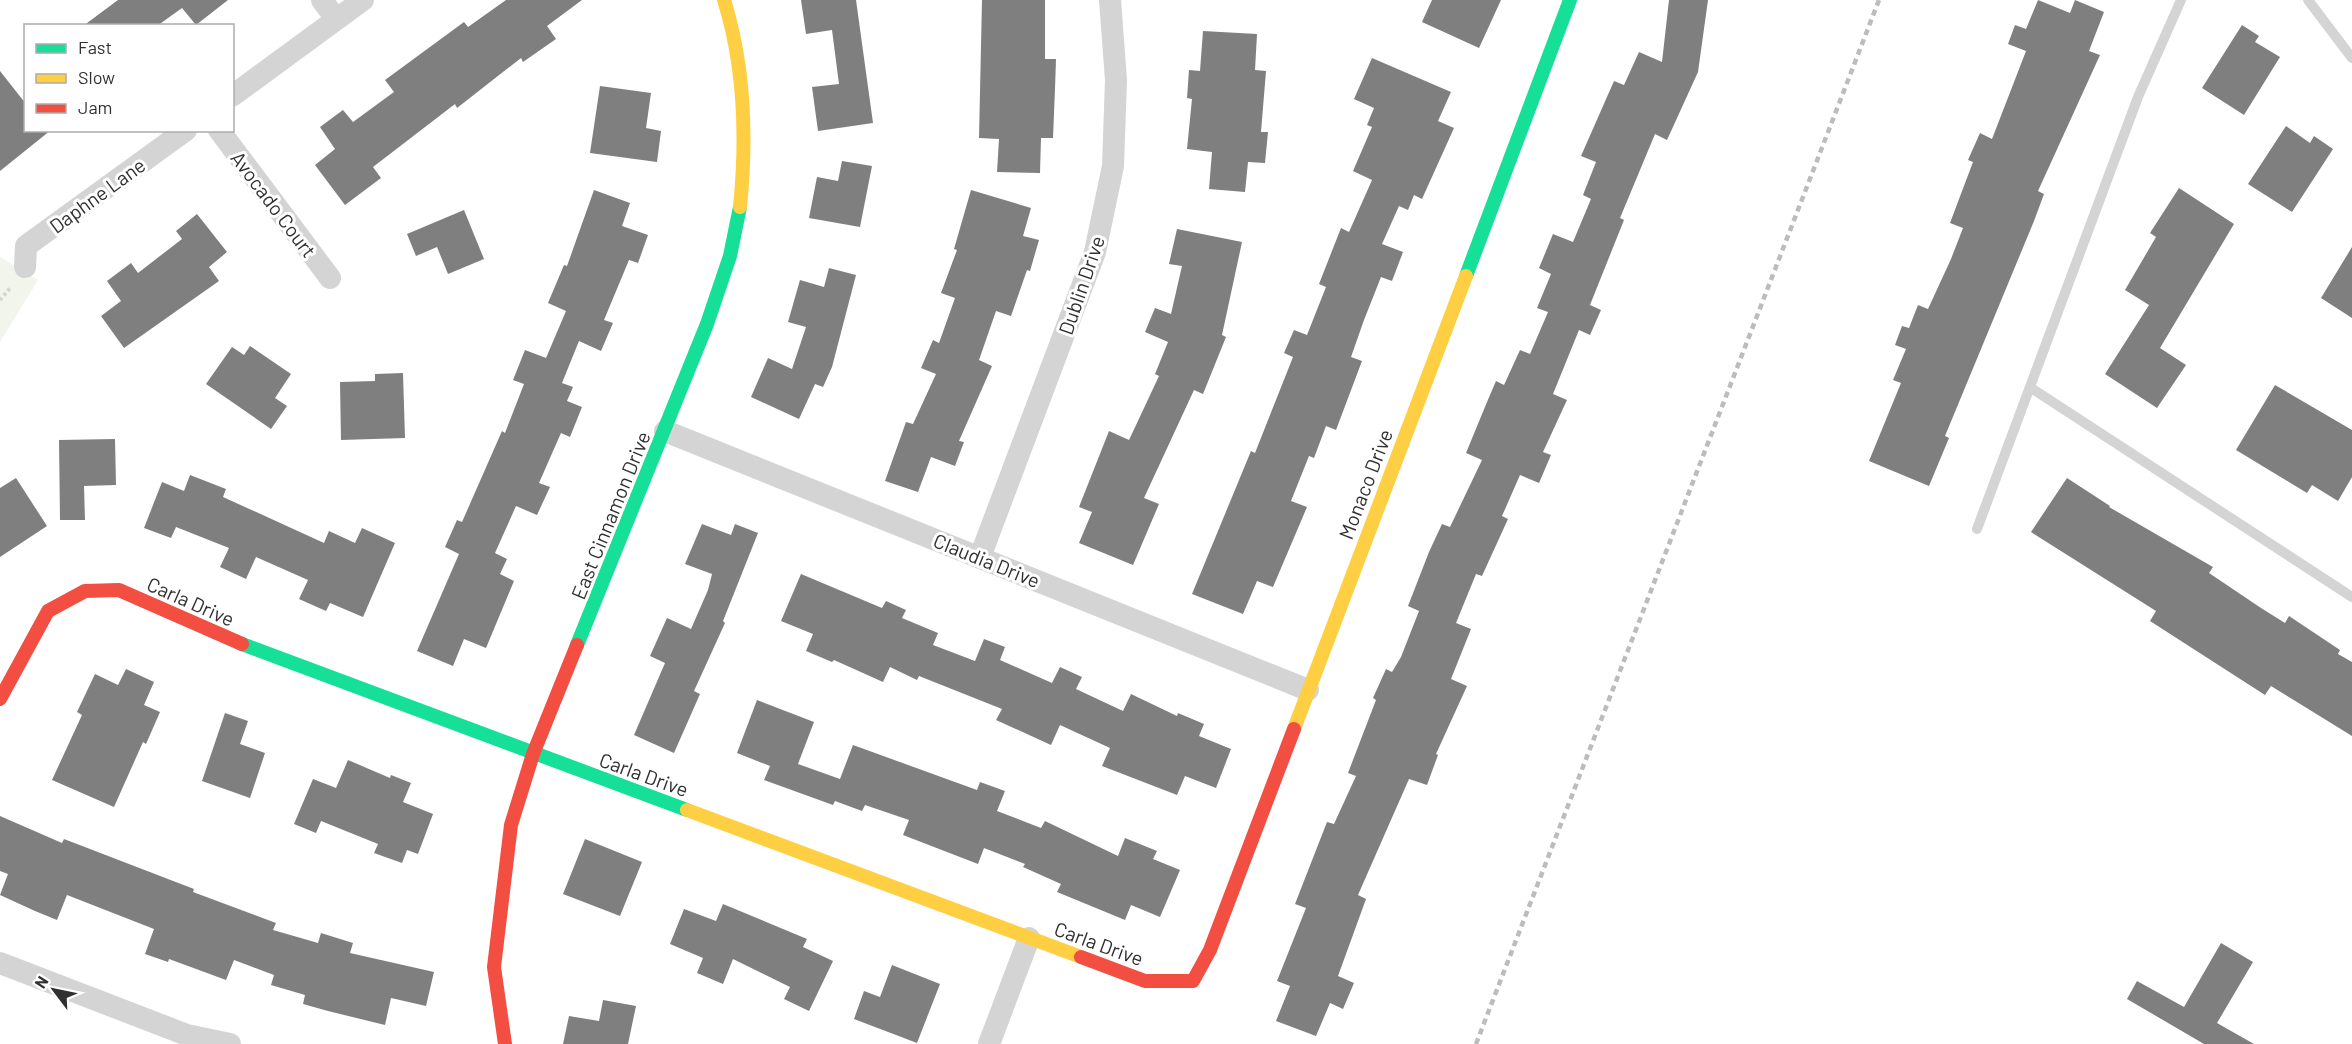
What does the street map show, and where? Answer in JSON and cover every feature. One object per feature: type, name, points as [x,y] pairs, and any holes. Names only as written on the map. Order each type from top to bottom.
[{"type":"street","points":[[322,0],[336,19]]},
{"type":"street","points":[[234,95],[363,0]]},
{"type":"street","name":"East Cinnamon Drive","points":[[505,1044],[494,967],[511,825],[533,754],[665,431],[726,268],[736,231],[744,114],[736,41],[724,0]]},
{"type":"street","name":"Dublin Drive","points":[[980,557],[1095,252],[1113,166],[1116,80],[1110,0]]},
{"type":"street","name":"Monaco Drive","points":[[1193,981],[1210,950],[1570,0]]},
{"type":"street","name":"Daphne Lane","points":[[25,267],[26,246],[183,132]]},
{"type":"street","name":"Avocado Court","points":[[220,132],[330,278]]},
{"type":"street","name":"Claudia Drive","points":[[665,431],[1308,690]]},
{"type":"street","name":"Carla Drive","points":[[0,699],[48,611],[86,591],[119,590],[223,636],[533,754],[1145,981],[1193,981]]},
{"type":"street","points":[[989,1044],[1029,938]]},
{"type":"street","points":[[0,963],[185,1039],[230,1044]]},
{"type":"lane","points":[[1977,530],[2138,97],[2181,0]]},
{"type":"lane","points":[[2308,0],[2352,58]]},
{"type":"lane","points":[[2031,388],[2352,597]]},
{"type":"path","points":[[0,300],[14,285],[7,284]]},
{"type":"shaded area","points":[[0,257],[38,280],[0,342]]},
{"type":"building","points":[[118,0],[228,0],[197,24],[182,8],[160,24],[86,24]]},
{"type":"building","points":[[506,0],[582,0],[547,26],[556,39],[523,62],[521,58],[457,108],[455,104],[373,167],[381,178],[345,205],[315,165],[335,149],[320,127],[343,110],[353,122],[394,92],[385,80],[464,22],[468,27]]},
{"type":"building","points":[[801,0],[856,0],[873,123],[818,131],[812,87],[839,84],[832,30],[806,34]]},
{"type":"building","points":[[982,0],[1045,0],[1045,59],[1056,59],[1053,138],[1041,138],[1040,173],[997,172],[999,139],[979,138]]},
{"type":"building","points":[[1432,0],[1501,0],[1479,48],[1422,22]]},
{"type":"building","points":[[1669,0],[1708,0],[1698,72],[1667,140],[1655,134],[1620,218],[1624,220],[1590,305],[1601,310],[1590,335],[1579,330],[1553,394],[1567,400],[1543,452],[1551,455],[1539,483],[1520,475],[1502,516],[1508,519],[1482,576],[1476,574],[1456,623],[1471,629],[1451,679],[1467,686],[1436,754],[1438,755],[1427,785],[1409,779],[1358,895],[1366,899],[1338,976],[1354,983],[1343,1009],[1330,1003],[1316,1036],[1276,1021],[1290,986],[1277,981],[1306,908],[1295,904],[1327,822],[1334,824],[1356,776],[1348,773],[1376,700],[1373,698],[1386,669],[1392,672],[1401,657],[1419,611],[1408,606],[1429,552],[1442,524],[1450,527],[1482,460],[1466,453],[1487,402],[1496,381],[1504,385],[1520,350],[1530,354],[1548,312],[1537,308],[1551,274],[1539,268],[1553,234],[1573,242],[1591,199],[1583,195],[1596,162],[1581,156],[1614,81],[1624,85],[1639,52],[1662,62]]},
{"type":"building","points":[[2038,0],[2070,13],[2075,0],[2104,12],[2089,51],[2100,55],[2038,191],[2044,194],[1945,436],[1949,438],[1929,486],[1869,461],[1901,383],[1893,380],[1906,349],[1895,345],[1902,326],[1909,328],[1918,305],[1928,309],[1951,259],[1963,228],[1950,223],[1973,162],[1968,160],[1980,133],[1992,139],[2026,51],[2008,44],[2015,25],[2026,29]]},
{"type":"building","points":[[2242,25],[2259,36],[2255,42],[2280,57],[2244,115],[2202,88]]},
{"type":"building","points":[[1203,31],[1257,34],[1255,70],[1266,71],[1261,132],[1268,132],[1265,163],[1248,162],[1245,192],[1209,189],[1212,152],[1187,149],[1192,99],[1187,98],[1189,70],[1200,71]]},
{"type":"building","points":[[1372,58],[1451,92],[1438,121],[1454,128],[1422,199],[1414,195],[1408,210],[1399,206],[1382,244],[1403,252],[1392,281],[1381,277],[1364,320],[1351,357],[1362,361],[1336,430],[1326,426],[1314,458],[1309,456],[1291,501],[1307,507],[1273,587],[1257,581],[1243,614],[1192,594],[1251,451],[1255,453],[1293,357],[1284,353],[1294,330],[1307,335],[1326,287],[1319,284],[1341,228],[1349,232],[1372,180],[1353,171],[1372,127],[1367,125],[1374,108],[1354,99]]},
{"type":"building","points":[[0,71],[24,101],[24,132],[49,132],[0,171]]},
{"type":"building","points":[[600,86],[651,93],[646,128],[661,131],[657,162],[590,153]]},
{"type":"building","points":[[2286,126],[2310,143],[2314,136],[2333,149],[2292,212],[2248,184]]},
{"type":"building","points":[[842,161],[872,166],[860,227],[809,218],[817,177],[838,181]]},
{"type":"building","points":[[2179,188],[2234,224],[2160,348],[2186,365],[2157,408],[2105,374],[2149,305],[2125,290],[2156,237],[2150,233]]},
{"type":"building","points":[[594,190],[630,203],[622,226],[648,235],[638,263],[629,260],[604,320],[613,323],[601,351],[579,341],[562,383],[573,387],[567,401],[582,407],[570,437],[561,433],[539,483],[550,487],[537,515],[516,506],[495,553],[507,559],[500,574],[514,581],[486,648],[464,639],[453,666],[417,651],[459,554],[445,547],[457,520],[462,522],[502,431],[505,433],[524,384],[513,380],[525,350],[546,358],[566,311],[548,303],[564,265],[567,266]]},
{"type":"building","points":[[971,190],[1031,208],[1023,236],[1039,240],[1030,271],[1027,270],[1011,316],[996,311],[979,360],[992,366],[959,441],[964,442],[955,466],[931,457],[918,492],[885,481],[906,422],[913,424],[936,374],[921,368],[933,340],[939,343],[955,298],[941,293],[957,250],[954,249]]},
{"type":"building","points":[[464,210],[484,259],[448,274],[437,247],[416,256],[407,234]]},
{"type":"building","points":[[197,214],[227,252],[209,267],[219,281],[124,348],[101,316],[121,301],[107,281],[131,263],[138,273],[182,239],[176,231]]},
{"type":"building","points":[[1177,229],[1242,242],[1222,335],[1226,337],[1203,394],[1194,390],[1144,498],[1159,504],[1133,565],[1079,543],[1092,512],[1079,507],[1109,431],[1129,440],[1159,376],[1155,374],[1168,342],[1145,332],[1155,308],[1171,314],[1182,266],[1169,264]]},
{"type":"building","points":[[2352,247],[2352,318],[2321,298]]},
{"type":"building","points":[[829,268],[856,275],[832,367],[823,387],[815,384],[799,419],[751,397],[768,358],[792,369],[806,327],[788,322],[800,280],[824,287]]},
{"type":"building","points":[[250,346],[291,374],[275,398],[287,406],[271,429],[206,384],[232,347],[244,355]]},
{"type":"building","points":[[403,373],[405,438],[341,440],[340,382],[375,381],[375,374]]},
{"type":"building","points":[[2275,385],[2352,430],[2352,477],[2338,501],[2312,485],[2307,493],[2236,450]]},
{"type":"building","points":[[115,439],[116,485],[84,486],[85,520],[60,520],[59,440]]},
{"type":"building","points":[[190,475],[226,489],[223,497],[324,543],[329,531],[355,543],[362,528],[395,543],[363,617],[330,603],[326,611],[299,599],[308,580],[256,557],[246,579],[220,567],[229,548],[176,527],[171,538],[144,528],[162,482],[184,491]]},
{"type":"building","points":[[16,478],[47,526],[0,557],[0,488]]},
{"type":"building","points":[[2067,478],[2109,507],[2213,567],[2209,573],[2261,608],[2285,623],[2289,616],[2340,650],[2338,654],[2352,662],[2352,736],[2271,686],[2265,695],[2150,621],[2156,611],[2031,532]]},
{"type":"building","points":[[702,524],[731,535],[735,524],[758,533],[723,621],[725,623],[694,691],[700,694],[674,753],[634,735],[665,663],[650,656],[667,618],[691,629],[708,590],[712,574],[685,564]]},
{"type":"building","points":[[801,574],[882,608],[886,601],[906,610],[902,618],[938,633],[933,645],[975,661],[984,639],[1005,647],[1000,660],[1052,683],[1060,667],[1082,677],[1076,689],[1123,711],[1131,694],[1177,716],[1178,713],[1204,724],[1199,736],[1231,749],[1216,788],[1185,776],[1177,795],[1102,766],[1110,748],[1060,725],[1051,745],[996,720],[1002,709],[919,676],[917,680],[890,667],[883,682],[834,660],[832,662],[806,651],[813,634],[781,621]]},
{"type":"building","points":[[126,669],[154,682],[144,705],[160,712],[146,744],[143,742],[114,807],[52,780],[82,715],[77,712],[95,674],[118,685]]},
{"type":"building","points":[[757,700],[814,722],[798,764],[840,779],[853,745],[977,790],[980,782],[1005,791],[997,811],[1041,828],[1045,821],[1118,856],[1125,838],[1157,851],[1153,859],[1180,870],[1160,917],[1131,905],[1125,920],[1057,892],[1061,884],[1023,867],[1025,864],[984,848],[978,864],[903,835],[909,820],[865,805],[862,811],[835,801],[833,805],[764,780],[770,766],[737,753]]},
{"type":"building","points":[[225,713],[248,721],[240,744],[265,753],[250,798],[202,781]]},
{"type":"building","points":[[348,760],[390,778],[391,775],[411,783],[403,802],[433,814],[418,854],[407,850],[402,863],[374,853],[378,844],[321,821],[316,833],[294,824],[313,779],[336,788]]},
{"type":"building","points":[[0,816],[62,843],[64,839],[276,923],[273,930],[318,943],[321,933],[353,943],[350,953],[434,972],[426,1006],[391,998],[385,1025],[303,1004],[305,995],[271,985],[274,975],[234,960],[226,980],[169,959],[168,962],[145,954],[154,929],[67,895],[57,920],[35,911],[0,895],[8,874],[0,871]]},
{"type":"building","points":[[585,839],[642,862],[620,916],[563,894]]},
{"type":"building","points":[[723,904],[807,939],[803,947],[833,961],[809,1011],[784,999],[790,987],[733,959],[723,984],[697,973],[703,958],[670,944],[684,909],[716,921]]},
{"type":"building","points":[[2221,943],[2253,962],[2217,1023],[2254,1044],[2204,1044],[2127,999],[2137,981],[2184,1007]]},
{"type":"building","points":[[892,965],[940,984],[917,1043],[854,1019],[864,991],[880,997]]},
{"type":"building","points":[[603,1000],[636,1006],[628,1044],[563,1044],[569,1016],[599,1021]]},
{"type":"railway","points":[[1476,1044],[1879,0]]},
{"type":"traffic: fast","points":[[1466,276],[1570,0]]},
{"type":"traffic: fast","points":[[577,645],[707,324],[730,256],[740,207]]},
{"type":"traffic: fast","points":[[242,644],[687,810]]},
{"type":"traffic: slow","points":[[724,0],[736,51],[743,102],[740,207]]},
{"type":"traffic: slow","points":[[1294,729],[1466,276]]},
{"type":"traffic: slow","points":[[687,810],[1081,957]]},
{"type":"traffic: jam","points":[[0,699],[48,611],[85,591],[119,590],[242,644]]},
{"type":"traffic: jam","points":[[505,1044],[494,967],[511,825],[533,754],[577,645]]},
{"type":"traffic: jam","points":[[1081,957],[1145,981],[1193,981],[1210,950],[1294,729]]}]
